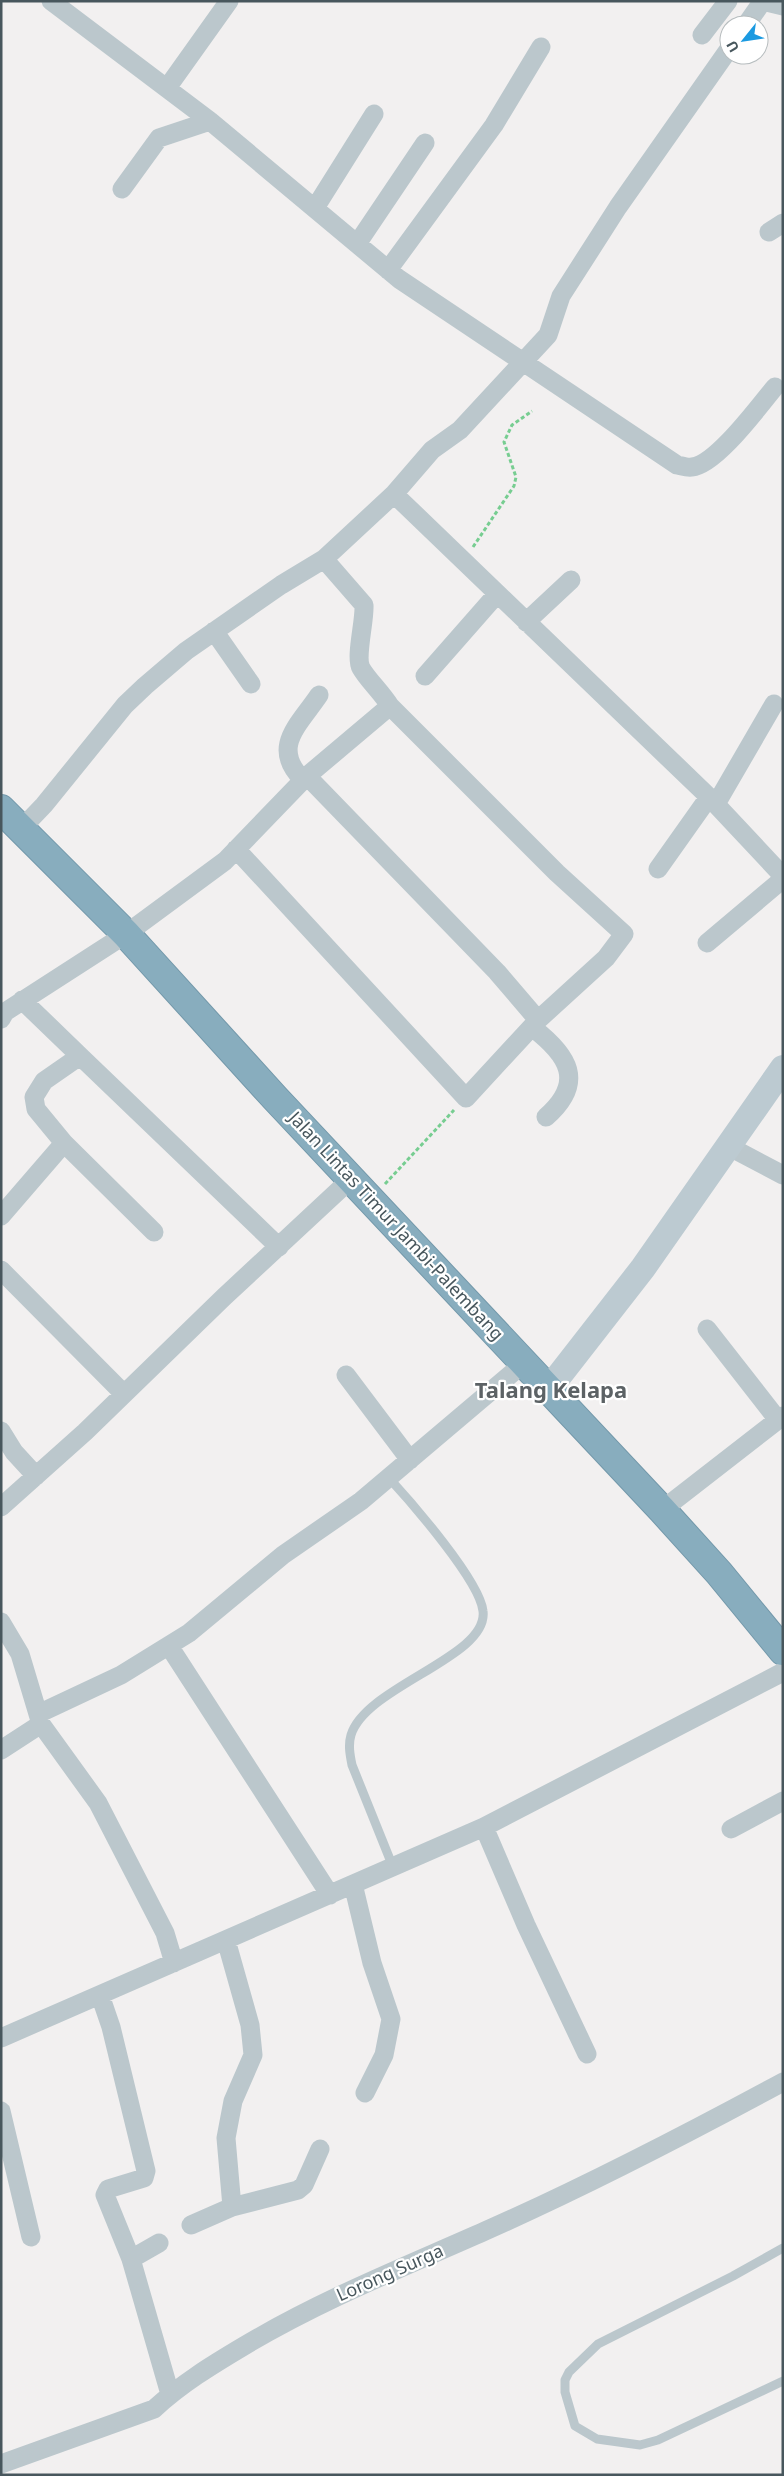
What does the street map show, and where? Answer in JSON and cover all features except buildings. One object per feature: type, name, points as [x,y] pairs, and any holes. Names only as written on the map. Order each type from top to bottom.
[{"type":"highway","name":"Jalan Lintas Timur Jambi-Palembang","points":[[11,822],[126,934],[371,1200],[662,1510],[719,1573],[783,1651]]},
{"type":"street","points":[[51,1],[210,121],[388,270],[677,465],[692,467],[701,465],[730,441],[775,387]]},
{"type":"street","points":[[167,88],[229,1]]},
{"type":"street","points":[[702,35],[728,1]]},
{"type":"street","points":[[753,15],[762,2],[783,6]]},
{"type":"street","points":[[388,270],[494,125],[541,47]]},
{"type":"street","points":[[11,822],[44,805],[125,705],[186,651],[280,585],[324,559],[394,494],[432,450],[460,430],[548,335],[561,296],[618,207],[719,63]]},
{"type":"street","points":[[314,208],[374,114]]},
{"type":"street","points":[[122,189],[159,138],[210,121]]},
{"type":"street","points":[[357,244],[425,143]]},
{"type":"street","points":[[394,494],[712,800],[783,877],[707,943]]},
{"type":"street","points":[[236,849],[466,1098],[536,1024],[606,958],[624,934],[557,873],[390,706],[361,668],[358,657],[362,636],[364,605],[324,559]]},
{"type":"street","points":[[526,622],[571,580]]},
{"type":"street","points":[[425,676],[497,594]]},
{"type":"street","points":[[214,631],[251,684]]},
{"type":"street","points":[[319,695],[290,738],[286,750],[290,763],[497,972],[563,1056],[569,1078],[568,1090],[564,1098],[546,1117]]},
{"type":"street","points":[[658,869],[712,800],[774,704]]},
{"type":"street","points":[[1,1019],[4,1012],[126,934],[225,860],[305,778],[390,706]]},
{"type":"street","points":[[22,1000],[279,1247]]},
{"type":"street","points":[[80,1056],[44,1081],[34,1096],[36,1109],[64,1143],[154,1232]]},
{"type":"street","points":[[548,1390],[643,1268],[783,1068]]},
{"type":"street","points":[[1,1216],[64,1143]]},
{"type":"street","points":[[728,1146],[783,1175]]},
{"type":"street","points":[[1,1507],[124,1394],[352,1178]]},
{"type":"street","points":[[1,1270],[124,1394]]},
{"type":"street","points":[[662,1510],[780,1418],[707,1329]]},
{"type":"street","points":[[1,1750],[62,1701],[102,1686],[189,1633],[284,1555],[361,1501],[524,1363]]},
{"type":"street","points":[[346,1375],[410,1460]]},
{"type":"street","points":[[1,1431],[14,1452],[36,1476]]},
{"type":"street","points":[[1,1622],[20,1654],[39,1719],[60,1753],[98,1803],[164,1933],[174,1963]]},
{"type":"street","points":[[169,1646],[330,1895]]},
{"type":"street","points":[[1,2038],[484,1827],[783,1672]]},
{"type":"street","points":[[731,1829],[783,1801]]},
{"type":"street","points":[[484,1827],[587,2054]]},
{"type":"street","points":[[353,1884],[372,1962],[391,2019],[384,2055],[365,2093]]},
{"type":"street","points":[[226,1940],[250,2025],[253,2055],[233,2101],[226,2138],[232,2207]]},
{"type":"street","points":[[100,1995],[111,2026],[146,2171],[144,2178],[108,2189],[105,2195],[131,2259],[170,2394]]},
{"type":"street","name":"Lorong Surga","points":[[1,2464],[154,2409],[170,2394],[211,2366],[272,2329],[373,2279],[487,2230],[664,2146],[783,2082]]},
{"type":"street","points":[[1,2111],[31,2237]]},
{"type":"street","points":[[191,2225],[232,2207],[298,2190],[304,2185],[320,2150]]},
{"type":"street","points":[[131,2259],[158,2243]]},
{"type":"lane","points":[[389,1478],[424,1517],[453,1557],[470,1582],[483,1611],[478,1631],[468,1641],[448,1657],[378,1701],[363,1716],[351,1735],[349,1748],[352,1765],[393,1867]]},
{"type":"lane","points":[[783,2248],[733,2276],[598,2344],[569,2372],[565,2380],[565,2392],[575,2426],[587,2435],[640,2445],[658,2440],[783,2381]]},
{"type":"path","points":[[464,560],[514,486],[516,478],[504,442],[512,425],[532,411]]},
{"type":"path","points":[[371,1200],[466,1098]]},
{"type":"district","name":"Talang Kelapa","points":[[551,1390]]}]
